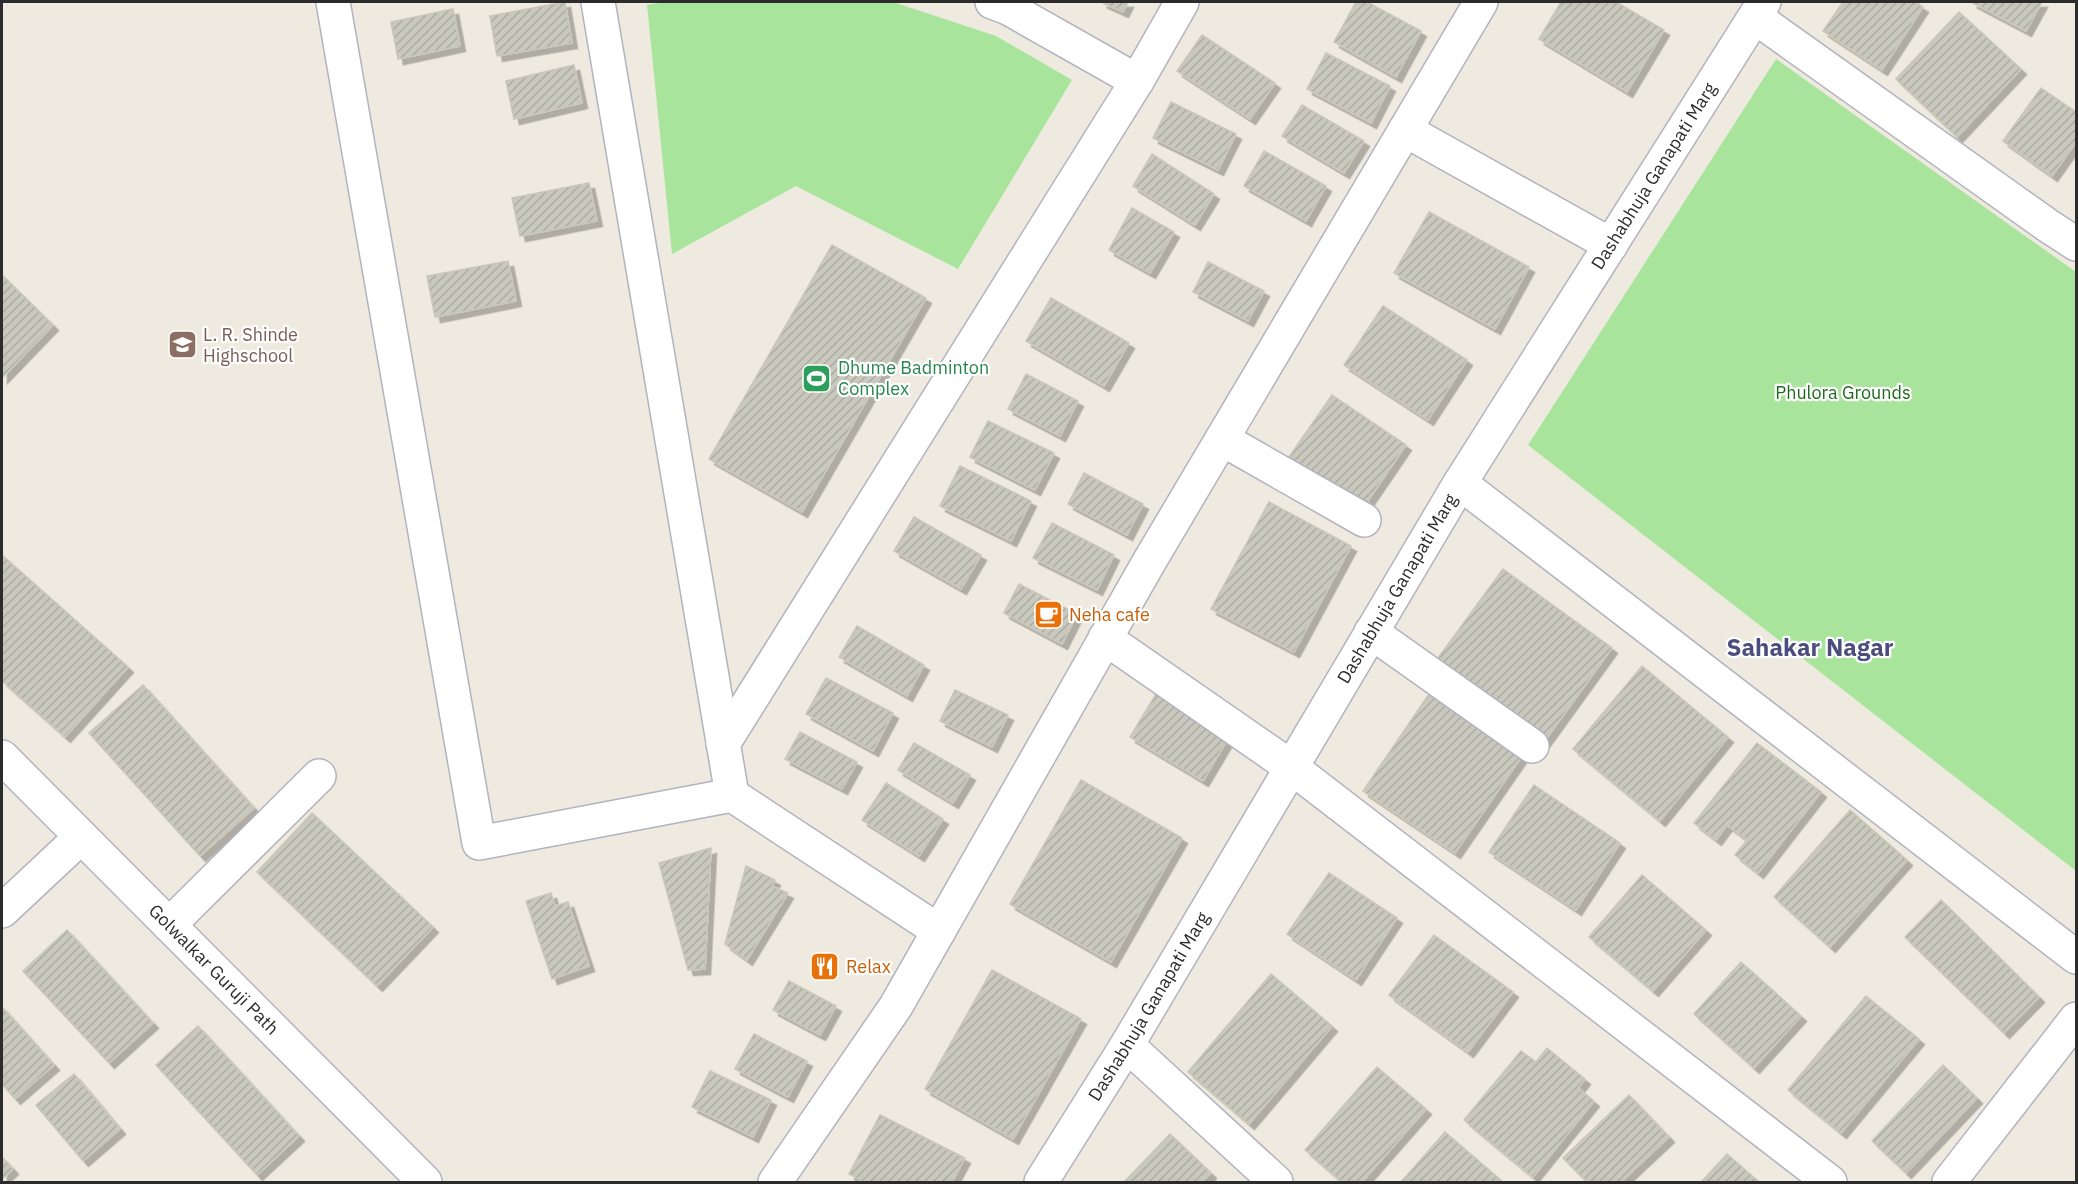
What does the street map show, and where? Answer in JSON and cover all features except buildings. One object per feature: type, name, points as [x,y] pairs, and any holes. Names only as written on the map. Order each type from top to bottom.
[{"type":"street","points":[[333,2],[479,843],[732,795],[939,931]]},
{"type":"street","points":[[598,2],[732,795]]},
{"type":"street","points":[[992,2],[1008,8],[1137,81]]},
{"type":"street","points":[[723,744],[1137,81],[1182,2]]},
{"type":"street","points":[[775,1182],[896,1006],[1105,638],[1481,2]]},
{"type":"street","points":[[1759,9],[2047,225],[2076,244]]},
{"type":"street","name":"Dashabhuja Ganapati Marg","points":[[1041,1182],[1127,1044],[1460,483],[1759,9]]},
{"type":"street","points":[[1405,130],[1611,245]]},
{"type":"street","points":[[1222,439],[1364,520]]},
{"type":"street","points":[[1460,483],[2076,957]]},
{"type":"street","points":[[1371,632],[1532,746]]},
{"type":"street","points":[[1105,638],[1291,767],[1830,1182]]},
{"type":"street","name":"Golwalkar Guruji Path","points":[[2,757],[425,1182]]},
{"type":"street","points":[[169,925],[319,776]]},
{"type":"street","points":[[2,911],[81,837]]},
{"type":"street","points":[[1949,1182],[2076,1018]]},
{"type":"street","points":[[1127,1044],[1276,1182]]},
{"type":"green space","points":[[664,2],[893,2],[996,36],[1072,80],[958,269],[796,186],[672,254],[647,5]]},
{"type":"green space","name":"Phulora Grounds","points":[[1776,59],[2076,272],[2076,871],[1528,445]]},
{"type":"place","name":"L. R. Shinde Highschool","points":[[182,345]]},
{"type":"place","name":"Dhume Badminton Complex","points":[[817,378]]},
{"type":"place","name":"Neha cafe","points":[[1048,615]]},
{"type":"place","name":"Relax","points":[[825,967]]},
{"type":"district","name":"Sahakar Nagar","points":[[1810,648]]}]
